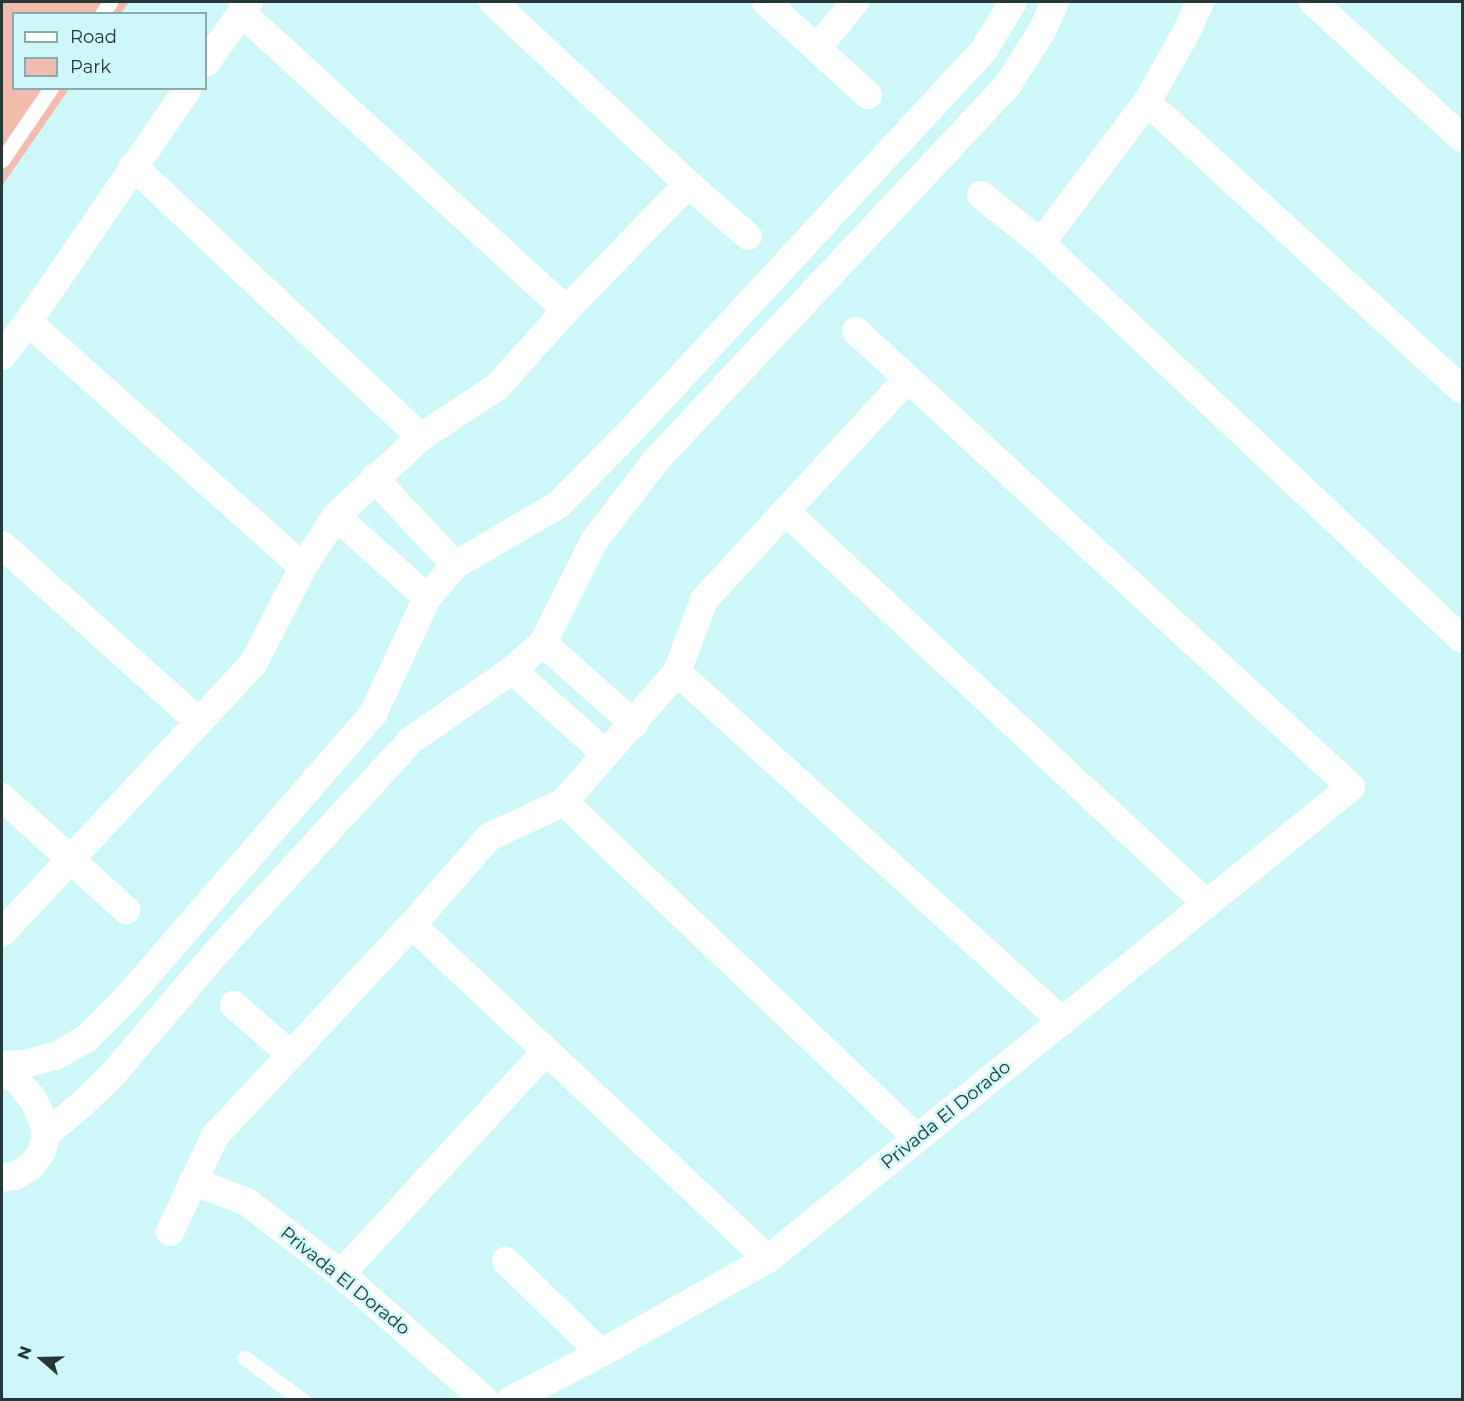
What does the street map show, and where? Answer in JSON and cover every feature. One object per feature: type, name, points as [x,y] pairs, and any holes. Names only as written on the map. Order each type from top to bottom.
[{"type":"street","points":[[493,2],[688,184],[748,236]]},
{"type":"street","points":[[766,2],[868,95]]},
{"type":"street","points":[[817,48],[855,2]]},
{"type":"street","points":[[2,1065],[23,1064],[56,1056],[86,1039],[126,999],[189,924],[314,785],[373,714],[427,598],[455,565],[558,505],[631,431],[984,50],[1013,2]]},
{"type":"street","points":[[46,1134],[113,1074],[216,953],[410,741],[512,670],[543,643],[594,541],[658,458],[1007,86],[1042,30],[1055,2]]},
{"type":"street","points":[[1041,243],[1147,102],[1188,31],[1200,2]]},
{"type":"street","points":[[1313,2],[1462,138]]},
{"type":"street","points":[[207,62],[245,7],[566,310]]},
{"type":"street","points":[[2,356],[28,322],[187,90]]},
{"type":"street","points":[[1147,102],[1462,390]]},
{"type":"street","points":[[133,166],[421,437]]},
{"type":"street","points":[[2,933],[253,664],[303,567],[336,516],[374,478],[421,437],[497,387],[566,310],[688,184]]},
{"type":"street","points":[[981,195],[1041,243],[1462,639]]},
{"type":"street","points":[[28,322],[303,567]]},
{"type":"street","points":[[170,1232],[215,1136],[412,925],[489,837],[564,802],[677,672],[704,600],[907,379],[856,331]]},
{"type":"street","name":"Privada El Dorado","points":[[511,1400],[601,1353],[768,1259],[1351,787],[907,379]]},
{"type":"street","points":[[631,431],[658,458]]},
{"type":"street","points":[[374,478],[455,565]]},
{"type":"street","points":[[786,511],[1207,904]]},
{"type":"street","points":[[336,516],[427,598]]},
{"type":"street","points":[[2,545],[199,722]]},
{"type":"street","points":[[543,643],[634,724]]},
{"type":"street","points":[[512,670],[606,754]]},
{"type":"street","points":[[677,672],[1062,1021]]},
{"type":"street","points":[[314,785],[344,814]]},
{"type":"street","points":[[2,797],[126,910]]},
{"type":"street","points":[[564,802],[917,1138]]},
{"type":"street","points":[[189,924],[216,953]]},
{"type":"street","points":[[412,925],[768,1259]]},
{"type":"street","points":[[234,1005],[291,1055]]},
{"type":"street","points":[[341,1274],[546,1051]]},
{"type":"street","points":[[2,1070],[17,1080],[33,1099],[46,1134],[42,1151],[31,1166],[15,1176],[2,1178]]},
{"type":"street","name":"Privada El Dorado","points":[[193,1181],[247,1202],[341,1274],[485,1400]]},
{"type":"street","points":[[506,1261],[601,1353]]},
{"type":"lane","points":[[2,160],[50,90]]},
{"type":"lane","points":[[245,1358],[302,1400]]},
{"type":"green space","points":[[2,2],[129,2],[122,12],[12,12],[12,90],[68,90],[2,186]]}]
